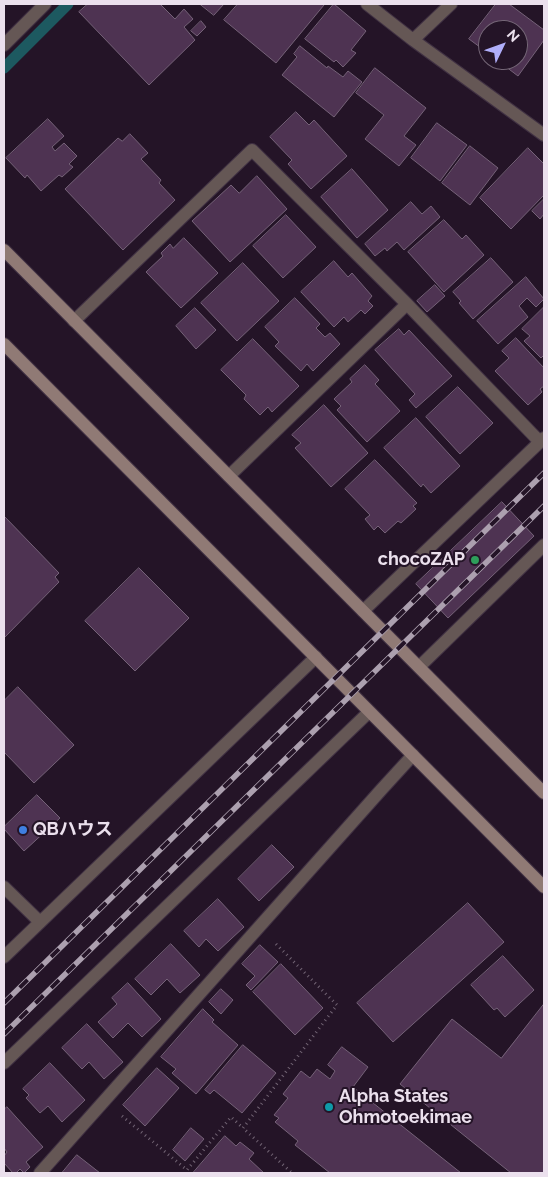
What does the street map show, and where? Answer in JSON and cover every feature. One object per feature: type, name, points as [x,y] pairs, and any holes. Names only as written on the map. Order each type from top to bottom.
[{"type":"street","points":[[4,45],[45,4]]},
{"type":"street","points":[[367,4],[413,40],[544,135]]},
{"type":"street","points":[[413,40],[451,4]]},
{"type":"street","points":[[74,321],[252,150],[407,304],[542,440],[363,611]]},
{"type":"street","points":[[4,250],[420,666],[544,793]]},
{"type":"street","points":[[229,476],[407,304]]},
{"type":"street","points":[[4,344],[544,887]]},
{"type":"street","points":[[420,666],[544,545]]},
{"type":"street","points":[[4,958],[316,657]]},
{"type":"street","points":[[4,1063],[369,712]]},
{"type":"street","points":[[40,1173],[414,755]]},
{"type":"street","points":[[4,886],[40,922]]},
{"type":"path","points":[[243,1128],[337,1005],[258,928]]},
{"type":"path","points":[[104,1101],[187,1170],[231,1117],[292,1173]]},
{"type":"building","points":[[88,4],[160,4],[175,19],[184,9],[193,19],[184,27],[195,40],[149,85],[79,12]]},
{"type":"building","points":[[200,4],[224,4],[214,15]]},
{"type":"building","points":[[238,4],[324,5],[276,63],[224,20]]},
{"type":"building","points":[[334,4],[366,31],[351,50],[356,53],[343,67],[305,39]]},
{"type":"building","points":[[496,4],[509,4],[544,30],[544,40],[528,62],[528,20],[484,20]]},
{"type":"building","points":[[201,21],[206,27],[197,36],[191,31]]},
{"type":"building","points":[[478,27],[478,46],[469,39]]},
{"type":"building","points":[[300,46],[327,68],[328,66],[343,77],[348,71],[362,82],[334,117],[282,75],[297,57],[294,54]]},
{"type":"building","points":[[375,68],[426,108],[404,136],[416,145],[399,166],[365,139],[384,115],[356,93]]},
{"type":"building","points":[[510,70],[522,70],[518,76]]},
{"type":"building","points":[[296,112],[309,125],[314,120],[347,156],[311,189],[288,164],[292,160],[270,137]]},
{"type":"building","points":[[48,119],[64,136],[52,147],[55,151],[64,143],[77,156],[69,164],[73,167],[62,177],[59,175],[41,191],[27,175],[25,178],[6,158]]},
{"type":"building","points":[[437,123],[467,145],[440,181],[411,158]]},
{"type":"building","points":[[130,134],[148,153],[141,159],[161,180],[159,183],[175,200],[123,250],[65,189],[118,138],[122,141]]},
{"type":"building","points":[[470,146],[498,168],[470,205],[442,183]]},
{"type":"building","points":[[528,148],[544,164],[544,195],[511,229],[480,198]]},
{"type":"building","points":[[352,169],[388,210],[357,238],[321,197]]},
{"type":"building","points":[[257,176],[287,209],[230,262],[192,221],[231,185],[239,193]]},
{"type":"building","points":[[544,199],[544,214],[540,219],[532,211]]},
{"type":"building","points":[[411,202],[422,214],[431,206],[440,217],[404,250],[397,242],[387,251],[385,248],[375,256],[365,244]]},
{"type":"building","points":[[286,215],[316,247],[283,278],[253,246]]},
{"type":"building","points":[[444,220],[462,239],[466,235],[484,255],[444,292],[408,252]]},
{"type":"building","points":[[184,238],[218,273],[181,308],[146,272],[163,256],[161,253],[170,244],[173,248]]},
{"type":"building","points":[[491,258],[513,282],[473,319],[459,303],[461,301],[453,292]]},
{"type":"building","points":[[334,261],[348,277],[352,273],[372,296],[368,301],[373,306],[365,314],[361,310],[348,322],[344,317],[334,327],[301,292]]},
{"type":"building","points":[[243,263],[279,301],[237,341],[201,303]]},
{"type":"building","points":[[526,277],[544,299],[536,307],[527,298],[519,306],[528,317],[498,344],[477,321]]},
{"type":"building","points":[[435,285],[445,296],[427,312],[417,301]]},
{"type":"building","points":[[295,298],[320,324],[316,328],[325,337],[330,333],[340,344],[313,371],[307,364],[301,371],[275,346],[279,342],[265,327]]},
{"type":"building","points":[[544,307],[544,355],[541,358],[524,341],[530,336],[522,329]]},
{"type":"building","points":[[195,308],[216,330],[196,349],[176,326]]},
{"type":"building","points":[[399,329],[404,335],[409,330],[452,376],[416,408],[409,400],[415,394],[375,350]]},
{"type":"building","points":[[516,338],[544,368],[544,386],[540,389],[542,392],[528,405],[495,371],[509,358],[502,351]]},
{"type":"building","points":[[253,339],[299,386],[272,412],[268,407],[260,415],[244,399],[246,395],[221,370]]},
{"type":"building","points":[[365,365],[379,380],[375,384],[400,411],[367,442],[337,410],[341,406],[334,399],[352,382],[350,379]]},
{"type":"building","points":[[458,387],[493,423],[460,454],[426,417]]},
{"type":"building","points":[[324,405],[368,453],[331,487],[295,448],[301,443],[292,435]]},
{"type":"building","points":[[416,418],[460,466],[431,493],[423,484],[421,487],[384,448]]},
{"type":"building","points":[[375,460],[417,503],[413,506],[416,509],[401,523],[398,521],[385,533],[378,526],[374,530],[365,519],[370,515],[345,489]]},
{"type":"building","name":"chocoZAP","points":[[502,502],[534,536],[448,618],[416,584]]},
{"type":"building","points":[[4,516],[59,573],[55,577],[59,582],[4,638]]},
{"type":"building","points":[[139,568],[189,618],[135,671],[85,621]]},
{"type":"building","points":[[18,687],[74,745],[34,783],[4,752],[4,701]]},
{"type":"building","points":[[37,795],[60,818],[24,851],[4,827]]},
{"type":"building","points":[[272,845],[294,867],[259,901],[238,879]]},
{"type":"building","points":[[218,899],[244,927],[218,951],[206,939],[199,947],[184,931]]},
{"type":"building","points":[[468,903],[504,942],[393,1042],[357,1003]]},
{"type":"building","points":[[171,944],[200,975],[180,993],[167,979],[151,995],[135,979]]},
{"type":"building","points":[[260,945],[278,962],[251,990],[246,985],[255,976],[242,964]]},
{"type":"building","points":[[503,956],[534,990],[505,1017],[497,1008],[494,1010],[471,985]]},
{"type":"building","points":[[281,964],[323,1008],[295,1035],[253,992]]},
{"type":"building","points":[[128,983],[161,1019],[142,1037],[128,1023],[113,1038],[98,1022],[117,1004],[112,998]]},
{"type":"building","points":[[221,989],[233,1000],[221,1014],[209,1002]]},
{"type":"building","points":[[544,1004],[544,1173],[511,1173],[400,1084],[452,1019],[501,1058]]},
{"type":"building","points":[[203,1009],[214,1020],[212,1022],[238,1045],[196,1094],[172,1073],[176,1069],[161,1057]]},
{"type":"building","points":[[87,1024],[123,1062],[104,1079],[89,1062],[82,1069],[62,1048]]},
{"type":"building","points":[[243,1045],[276,1073],[242,1113],[214,1090],[210,1094],[205,1090]]},
{"type":"building","name":"Alpha States Ohmotoekimae","points":[[342,1047],[368,1067],[353,1087],[461,1173],[330,1173],[295,1145],[298,1141],[275,1122],[279,1118],[274,1115],[288,1098],[283,1094],[301,1071],[310,1078],[317,1069],[330,1079],[335,1071],[328,1065]]},
{"type":"building","points":[[50,1063],[85,1100],[62,1122],[48,1106],[40,1113],[26,1098],[29,1095],[23,1089]]},
{"type":"building","points":[[157,1068],[179,1088],[145,1126],[123,1105]]},
{"type":"building","points":[[7,1107],[43,1147],[26,1162],[30,1167],[24,1173],[20,1169],[13,1173],[4,1163],[4,1156],[7,1152],[4,1148],[4,1110]]},
{"type":"building","points":[[191,1128],[204,1139],[185,1161],[173,1150]]},
{"type":"building","points":[[225,1136],[236,1146],[240,1142],[254,1153],[249,1159],[264,1173],[193,1173]]},
{"type":"building","points":[[77,1155],[100,1173],[62,1173]]},
{"type":"waterway","points":[[4,68],[68,4]]},
{"type":"railway","points":[[4,1003],[544,473]]},
{"type":"railway","points":[[4,1034],[544,506]]},
{"type":"place","name":"chocoZAP","points":[[475,560]]},
{"type":"place","name":"QBハウス","points":[[23,830]]},
{"type":"place","name":"Alpha States Ohmotoekimae","points":[[329,1107]]}]
